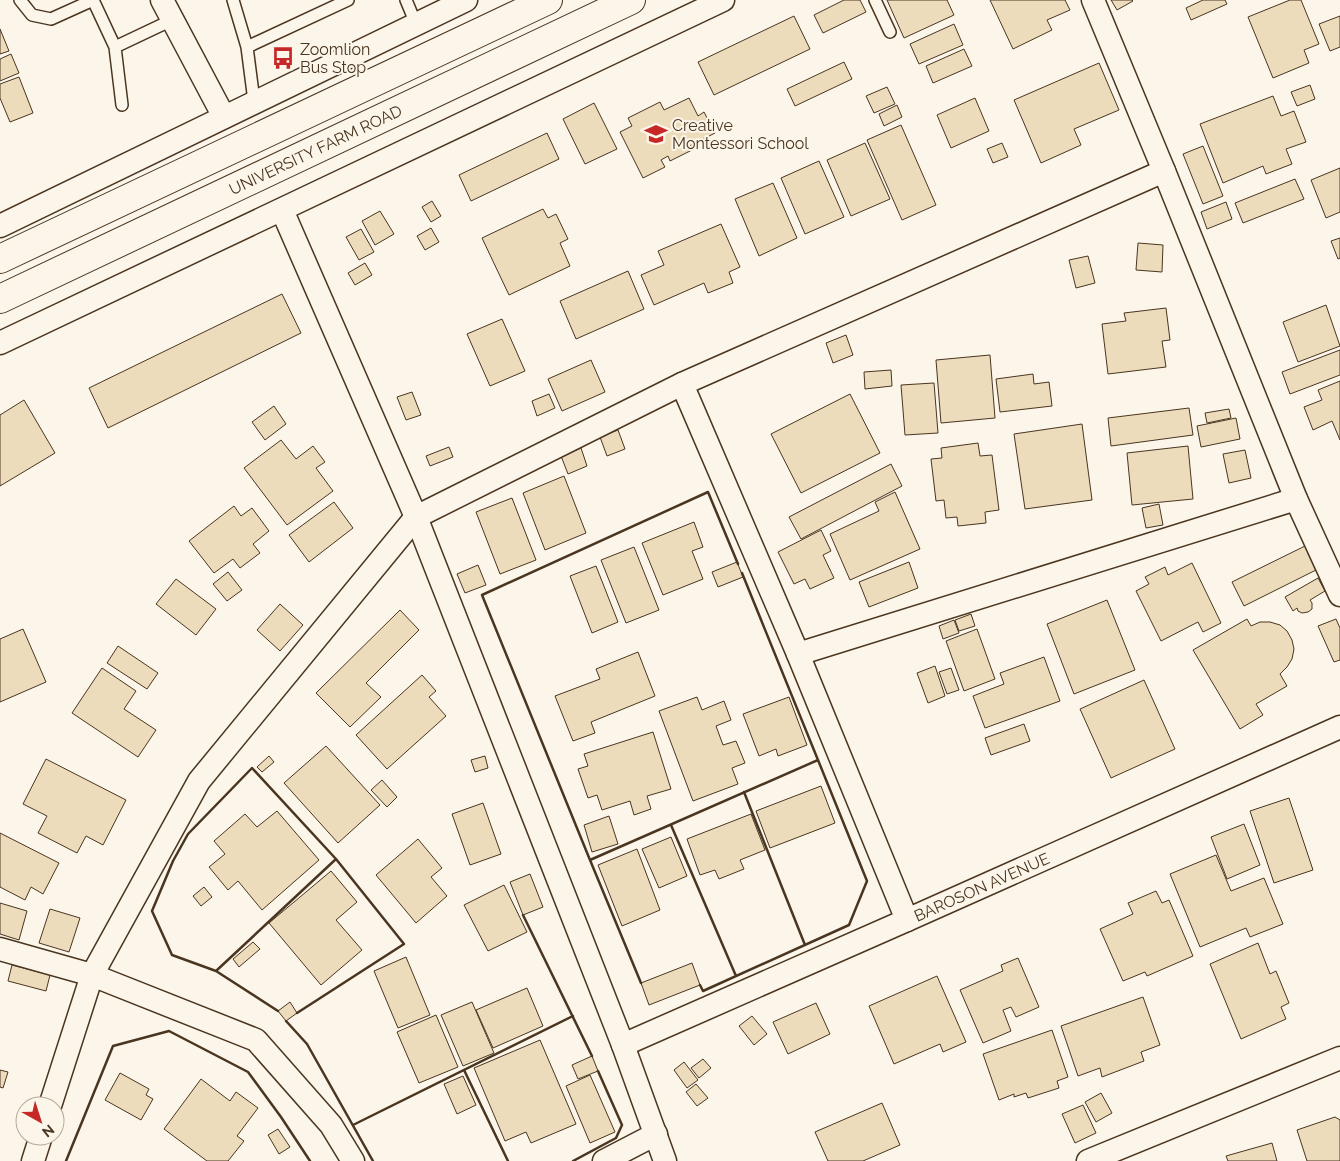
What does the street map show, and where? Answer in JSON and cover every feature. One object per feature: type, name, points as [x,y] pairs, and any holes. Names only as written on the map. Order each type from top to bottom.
[{"type":"street","points":[[162,0],[224,117]]},
{"type":"street","points":[[0,226],[254,101],[466,0]]},
{"type":"street","points":[[0,259],[548,0]]},
{"type":"street","name":"UNIVERSITY FARM ROAD","points":[[0,299],[631,0]]},
{"type":"street","points":[[0,343],[723,0]]},
{"type":"street","points":[[1093,0],[1296,499],[1340,595]]},
{"type":"street","points":[[53,1096],[92,974],[198,780],[416,517],[682,384],[1164,171]]},
{"type":"street","points":[[282,210],[416,517],[623,1045],[665,1161]]},
{"type":"street","points":[[682,384],[798,654],[907,920]]},
{"type":"street","points":[[798,654],[1296,499]]},
{"type":"street","name":"BAROSON AVENUE","points":[[623,1045],[1340,727]]},
{"type":"street","points":[[0,949],[92,974],[256,1040],[331,1125],[353,1161]]},
{"type":"street","points":[[1088,1161],[1340,1058]]},
{"type":"street","points":[[604,1161],[656,1134]]},
{"type":"street","points":[[33,1161],[38,1146]]},
{"type":"lane","points":[[20,0],[32,15],[52,19],[92,0],[115,47],[122,105]]},
{"type":"lane","points":[[233,0],[247,48],[254,101]]},
{"type":"lane","points":[[247,48],[348,0]]},
{"type":"lane","points":[[406,0],[416,24]]},
{"type":"lane","points":[[875,0],[890,32]]},
{"type":"lane","points":[[115,47],[172,20]]},
{"type":"building","points":[[844,0],[860,0],[866,12],[823,33],[814,15]]},
{"type":"building","points":[[887,0],[947,0],[954,15],[904,38]]},
{"type":"building","points":[[990,0],[1065,0],[1070,10],[1047,20],[1052,30],[1013,49]]},
{"type":"building","points":[[1111,0],[1132,0],[1133,1],[1117,10]]},
{"type":"building","points":[[1203,0],[1225,0],[1227,4],[1191,20],[1186,8]]},
{"type":"building","points":[[1290,0],[1301,0],[1319,44],[1304,50],[1309,63],[1273,78],[1248,17]]},
{"type":"building","points":[[794,16],[810,49],[714,95],[698,62]]},
{"type":"building","points":[[1340,16],[1340,47],[1330,51],[1319,24]]},
{"type":"building","points":[[954,24],[963,45],[919,64],[910,44]]},
{"type":"building","points":[[0,29],[9,51],[0,54]]},
{"type":"building","points":[[964,49],[972,66],[933,83],[926,66]]},
{"type":"building","points":[[11,54],[19,73],[0,81],[0,59]]},
{"type":"building","points":[[844,62],[852,79],[795,106],[787,89]]},
{"type":"building","points":[[1099,63],[1119,110],[1074,129],[1081,145],[1041,163],[1014,100]]},
{"type":"building","points":[[19,77],[33,113],[10,122],[0,98],[0,84]]},
{"type":"building","points":[[1310,85],[1315,99],[1297,106],[1291,92]]},
{"type":"building","points":[[887,87],[895,104],[874,113],[866,96]]},
{"type":"building","points":[[1273,96],[1281,116],[1294,111],[1306,142],[1286,149],[1292,164],[1266,174],[1263,166],[1223,183],[1200,124]]},
{"type":"building","points":[[689,98],[698,116],[704,112],[715,133],[690,146],[692,150],[670,161],[668,156],[661,160],[665,167],[643,178],[620,132],[632,126],[628,118],[660,102],[664,110]]},
{"type":"building","points":[[975,98],[989,131],[951,148],[937,115]]},
{"type":"building","points":[[594,103],[617,149],[585,164],[563,119]]},
{"type":"building","points":[[897,105],[902,117],[884,126],[879,114]]},
{"type":"building","points":[[901,125],[936,205],[902,220],[867,140]]},
{"type":"building","points":[[547,133],[559,159],[471,201],[459,175]]},
{"type":"building","points":[[865,143],[890,199],[851,216],[827,160]]},
{"type":"building","points":[[1002,143],[1008,157],[993,163],[987,149]]},
{"type":"building","points":[[1203,146],[1223,196],[1203,204],[1183,154]]},
{"type":"building","points":[[819,161],[844,217],[805,234],[781,178]]},
{"type":"building","points":[[1340,168],[1340,212],[1326,218],[1311,180]]},
{"type":"building","points":[[1295,179],[1304,199],[1243,223],[1235,203]]},
{"type":"building","points":[[773,183],[797,238],[759,256],[735,199]]},
{"type":"building","points":[[432,201],[441,216],[431,222],[422,207]]},
{"type":"building","points":[[1226,202],[1232,219],[1207,229],[1201,212]]},
{"type":"building","points":[[543,209],[548,218],[556,214],[568,239],[560,243],[570,266],[509,295],[482,238]]},
{"type":"building","points":[[380,211],[394,234],[375,245],[362,221]]},
{"type":"building","points":[[721,224],[740,267],[729,272],[733,283],[708,293],[704,283],[654,305],[641,275],[664,265],[658,251]]},
{"type":"building","points":[[431,228],[439,242],[425,250],[417,236]]},
{"type":"building","points":[[361,229],[374,252],[359,260],[346,237]]},
{"type":"building","points":[[1340,238],[1340,258],[1338,259],[1331,241]]},
{"type":"building","points":[[1138,243],[1163,245],[1162,272],[1136,270]]},
{"type":"building","points":[[1088,256],[1095,283],[1076,288],[1069,260]]},
{"type":"building","points":[[365,263],[372,275],[355,285],[348,273]]},
{"type":"building","points":[[628,271],[644,309],[576,339],[560,301]]},
{"type":"building","points":[[282,294],[301,333],[108,428],[89,388]]},
{"type":"building","points":[[1326,305],[1340,346],[1298,362],[1283,322]]},
{"type":"building","points":[[1166,308],[1170,340],[1162,341],[1166,367],[1108,374],[1102,324],[1126,321],[1124,313]]},
{"type":"building","points":[[502,319],[525,371],[490,386],[467,334]]},
{"type":"building","points":[[846,335],[853,355],[833,363],[826,343]]},
{"type":"building","points":[[1340,350],[1340,375],[1290,394],[1282,372]]},
{"type":"building","points":[[990,355],[995,418],[941,423],[936,360]]},
{"type":"building","points":[[591,360],[605,392],[562,411],[548,379]]},
{"type":"building","points":[[891,370],[892,386],[865,389],[864,372]]},
{"type":"building","points":[[1033,374],[1034,384],[1049,382],[1052,406],[1000,412],[996,379]]},
{"type":"building","points":[[1340,381],[1340,440],[1332,421],[1313,430],[1304,407],[1322,400],[1318,390]]},
{"type":"building","points":[[934,383],[938,433],[905,435],[901,385]]},
{"type":"building","points":[[412,392],[421,415],[406,420],[397,397]]},
{"type":"building","points":[[549,394],[555,408],[537,416],[532,401]]},
{"type":"building","points":[[850,394],[880,453],[801,493],[771,434]]},
{"type":"building","points":[[24,400],[55,453],[0,486],[0,415]]},
{"type":"building","points":[[274,406],[286,424],[265,440],[252,422]]},
{"type":"building","points":[[1189,408],[1193,435],[1111,446],[1108,418]]},
{"type":"building","points":[[1229,409],[1231,418],[1207,423],[1205,413]]},
{"type":"building","points":[[1236,418],[1240,439],[1201,447],[1197,426]]},
{"type":"building","points":[[1082,424],[1092,500],[1025,509],[1014,434]]},
{"type":"building","points":[[618,430],[625,449],[607,456],[600,437]]},
{"type":"building","points":[[281,440],[296,459],[313,446],[325,462],[316,468],[333,491],[287,525],[244,468]]},
{"type":"building","points":[[978,443],[980,456],[992,455],[999,510],[985,512],[986,523],[958,526],[957,517],[946,518],[944,500],[936,501],[931,459],[942,458],[941,448]]},
{"type":"building","points":[[1188,446],[1193,499],[1132,505],[1127,453]]},
{"type":"building","points":[[449,447],[453,457],[430,466],[426,456]]},
{"type":"building","points":[[581,448],[587,466],[568,474],[561,456]]},
{"type":"building","points":[[1245,450],[1251,478],[1229,483],[1223,454]]},
{"type":"building","points":[[891,464],[902,486],[801,539],[789,517]]},
{"type":"building","points":[[564,476],[586,533],[545,550],[523,493]]},
{"type":"building","points":[[895,492],[920,549],[850,580],[830,534],[879,511],[875,502]]},
{"type":"building","points":[[512,498],[536,560],[500,574],[476,512]]},
{"type":"building","points":[[334,502],[353,528],[309,562],[289,535]]},
{"type":"building","points":[[1159,504],[1163,525],[1146,528],[1142,508]]},
{"type":"building","points":[[234,506],[241,516],[252,508],[269,531],[253,544],[260,553],[240,568],[233,559],[214,573],[189,541]]},
{"type":"building","points":[[694,522],[703,547],[692,551],[703,579],[663,595],[642,543]]},
{"type":"building","points":[[821,530],[831,551],[823,555],[834,578],[810,589],[805,579],[794,584],[778,552]]},
{"type":"building","points":[[1305,546],[1316,570],[1244,606],[1232,582]]},
{"type":"building","points":[[634,547],[659,610],[626,623],[601,560]]},
{"type":"building","points":[[737,562],[743,577],[718,587],[712,572]]},
{"type":"building","points":[[909,562],[918,588],[869,607],[859,582]]},
{"type":"building","points":[[1192,563],[1221,623],[1203,632],[1198,622],[1161,641],[1136,591],[1149,584],[1145,577],[1165,567],[1168,575]]},
{"type":"building","points":[[478,565],[486,585],[465,593],[457,574]]},
{"type":"building","points":[[596,566],[618,622],[592,633],[570,576]]},
{"type":"building","points":[[228,572],[242,590],[227,601],[213,584]]},
{"type":"building","points":[[1318,578],[1325,591],[1310,600],[1312,609],[1302,613],[1297,608],[1293,611],[1285,597]]},
{"type":"building","points":[[176,579],[216,609],[196,635],[156,604]]},
{"type":"building","points":[[1107,600],[1135,670],[1074,694],[1047,624]]},
{"type":"building","points":[[280,604],[303,625],[280,651],[257,630]]},
{"type":"building","points":[[400,610],[419,630],[366,683],[381,697],[350,727],[316,693]]},
{"type":"building","points":[[971,614],[975,626],[959,631],[955,620]]},
{"type":"building","points":[[1247,619],[1251,626],[1260,622],[1280,625],[1287,631],[1294,649],[1292,659],[1280,674],[1287,686],[1256,704],[1263,715],[1240,729],[1193,650]]},
{"type":"building","points":[[1336,619],[1340,628],[1340,660],[1334,662],[1318,626]]},
{"type":"building","points":[[954,620],[959,633],[943,639],[939,626]]},
{"type":"building","points":[[23,629],[46,682],[0,702],[0,639]]},
{"type":"building","points":[[977,629],[995,679],[964,691],[946,641]]},
{"type":"building","points":[[118,646],[158,673],[147,689],[107,663]]},
{"type":"building","points":[[638,652],[655,696],[591,722],[595,733],[573,741],[555,696],[600,679],[596,669]]},
{"type":"building","points":[[1044,657],[1060,701],[985,728],[973,696],[1004,684],[1000,673]]},
{"type":"building","points":[[935,666],[945,696],[928,703],[917,673]]},
{"type":"building","points":[[102,668],[136,691],[124,709],[156,730],[138,757],[72,713]]},
{"type":"building","points":[[951,668],[959,690],[947,694],[939,672]]},
{"type":"building","points":[[422,675],[436,691],[429,697],[446,716],[387,769],[356,735]]},
{"type":"building","points":[[1144,680],[1175,749],[1111,778],[1080,709]]},
{"type":"building","points":[[697,697],[702,710],[724,701],[731,720],[716,726],[723,745],[736,741],[745,763],[732,768],[738,784],[693,801],[659,711]]},
{"type":"building","points":[[789,697],[807,745],[778,756],[776,749],[759,756],[743,714]]},
{"type":"building","points":[[1024,724],[1030,741],[991,755],[985,738]]},
{"type":"building","points":[[653,732],[671,789],[647,796],[651,809],[634,815],[630,801],[602,810],[597,795],[588,798],[578,769],[588,766],[584,754]]},
{"type":"building","points":[[326,746],[380,805],[338,843],[284,783]]},
{"type":"building","points":[[269,756],[274,762],[262,772],[257,767]]},
{"type":"building","points":[[485,756],[488,768],[475,772],[471,760]]},
{"type":"building","points":[[46,759],[126,800],[103,845],[86,836],[77,853],[38,833],[47,816],[23,804]]},
{"type":"building","points":[[382,780],[397,797],[387,807],[371,790]]},
{"type":"building","points":[[821,786],[835,823],[770,848],[756,811]]},
{"type":"building","points":[[1289,798],[1313,870],[1274,883],[1250,811]]},
{"type":"building","points":[[483,803],[501,854],[470,865],[452,814]]},
{"type":"building","points":[[277,811],[319,860],[262,910],[238,881],[228,890],[209,867],[225,854],[214,841],[245,814],[257,827]]},
{"type":"building","points":[[751,814],[765,850],[740,860],[744,869],[719,879],[715,870],[700,875],[687,839]]},
{"type":"building","points":[[609,816],[618,844],[592,852],[584,825]]},
{"type":"building","points":[[1244,824],[1260,865],[1227,879],[1211,837]]},
{"type":"building","points":[[0,833],[59,863],[43,894],[31,887],[25,900],[0,887]]},
{"type":"building","points":[[671,837],[687,876],[659,888],[642,849]]},
{"type":"building","points":[[418,839],[442,868],[431,877],[447,896],[416,923],[376,875]]},
{"type":"building","points":[[637,849],[660,910],[622,926],[598,865]]},
{"type":"building","points":[[1216,855],[1231,891],[1264,878],[1283,924],[1250,937],[1246,928],[1200,947],[1170,874]]},
{"type":"building","points":[[331,871],[357,902],[336,920],[362,950],[321,985],[269,923]]},
{"type":"building","points":[[530,874],[543,907],[523,915],[510,882]]},
{"type":"building","points":[[504,885],[527,932],[488,951],[464,905]]},
{"type":"building","points":[[204,887],[212,897],[201,906],[193,896]]},
{"type":"building","points":[[1156,891],[1162,903],[1169,900],[1193,956],[1147,976],[1145,972],[1123,981],[1100,929],[1133,914],[1128,903]]},
{"type":"building","points":[[0,903],[27,911],[19,940],[0,934]]},
{"type":"building","points":[[50,909],[80,918],[69,952],[39,943]]},
{"type":"building","points":[[253,942],[260,949],[239,967],[233,959]]},
{"type":"building","points":[[1258,943],[1270,974],[1276,971],[1289,1003],[1281,1007],[1286,1019],[1241,1039],[1210,964]]},
{"type":"building","points":[[406,957],[430,1015],[398,1028],[374,971]]},
{"type":"building","points":[[1018,958],[1039,1007],[1016,1017],[1011,1007],[1003,1010],[1011,1031],[983,1043],[960,990],[1003,971],[1001,965]]},
{"type":"building","points":[[692,963],[700,985],[649,1005],[641,983]]},
{"type":"building","points":[[12,965],[50,975],[46,991],[8,981]]},
{"type":"building","points":[[937,976],[966,1042],[943,1052],[940,1044],[894,1064],[869,1006]]},
{"type":"building","points":[[527,988],[543,1026],[493,1048],[476,1010]]},
{"type":"building","points":[[1143,997],[1160,1045],[1141,1052],[1144,1061],[1102,1077],[1100,1068],[1078,1076],[1061,1026]]},
{"type":"building","points":[[290,1002],[297,1013],[286,1021],[278,1011]]},
{"type":"building","points":[[472,1002],[494,1053],[463,1066],[441,1015]]},
{"type":"building","points":[[816,1003],[830,1034],[788,1054],[773,1022]]},
{"type":"building","points":[[436,1015],[458,1067],[419,1083],[397,1032]]},
{"type":"building","points":[[752,1016],[767,1034],[754,1045],[739,1026]]},
{"type":"building","points":[[1052,1030],[1068,1077],[1057,1081],[1059,1088],[1028,1098],[1026,1093],[1014,1097],[1014,1094],[999,1100],[983,1054]]},
{"type":"building","points":[[540,1040],[576,1124],[531,1143],[526,1132],[505,1141],[474,1068]]},
{"type":"building","points":[[592,1056],[598,1071],[578,1079],[572,1065]]},
{"type":"building","points":[[703,1059],[711,1068],[699,1078],[691,1068]]},
{"type":"building","points":[[684,1062],[698,1080],[687,1088],[674,1070]]},
{"type":"building","points":[[0,1070],[8,1072],[3,1088],[0,1087]]},
{"type":"building","points":[[120,1073],[149,1089],[146,1095],[153,1099],[141,1120],[105,1100]]},
{"type":"building","points":[[590,1075],[615,1132],[590,1143],[566,1086]]},
{"type":"building","points":[[463,1076],[476,1105],[457,1114],[444,1084]]},
{"type":"building","points":[[201,1079],[230,1101],[236,1092],[258,1108],[237,1136],[244,1141],[228,1161],[207,1161],[164,1129]]},
{"type":"building","points":[[696,1084],[708,1098],[697,1106],[686,1092]]},
{"type":"building","points":[[1101,1093],[1112,1113],[1096,1122],[1085,1102]]},
{"type":"building","points":[[882,1103],[900,1145],[863,1161],[828,1161],[815,1132]]},
{"type":"building","points":[[1083,1105],[1096,1133],[1075,1143],[1062,1114]]},
{"type":"building","points":[[1335,1117],[1340,1120],[1340,1161],[1307,1161],[1297,1130]]},
{"type":"building","points":[[278,1129],[290,1147],[279,1154],[268,1135]]},
{"type":"building","points":[[1272,1143],[1277,1161],[1228,1161],[1226,1156]]},
{"type":"wall","points":[[590,860],[482,595],[708,492],[738,564]]},
{"type":"wall","points":[[742,573],[818,760]]},
{"type":"wall","points":[[641,983],[590,860],[818,760],[867,881],[849,925],[703,991],[700,985]]},
{"type":"wall","points":[[216,971],[172,955],[152,911],[173,861],[188,834],[252,768],[336,859]]},
{"type":"wall","points":[[744,792],[805,945]]},
{"type":"wall","points":[[671,825],[736,976]]},
{"type":"wall","points":[[278,1011],[216,971],[336,859],[404,944],[297,1013]]},
{"type":"wall","points":[[523,915],[592,1056]]},
{"type":"wall","points":[[353,1125],[573,1016]]},
{"type":"wall","points":[[286,1021],[307,1044],[373,1161]]},
{"type":"wall","points":[[66,1161],[113,1046],[169,1031],[248,1072],[310,1161]]},
{"type":"wall","points":[[464,1070],[508,1161]]},
{"type":"wall","points":[[573,1161],[616,1138],[622,1125],[598,1071]]},
{"type":"place","name":"Zoomlion Bus Stop","points":[[283,58]]},
{"type":"place","name":"Creative Montessori School","points":[[656,134]]}]
